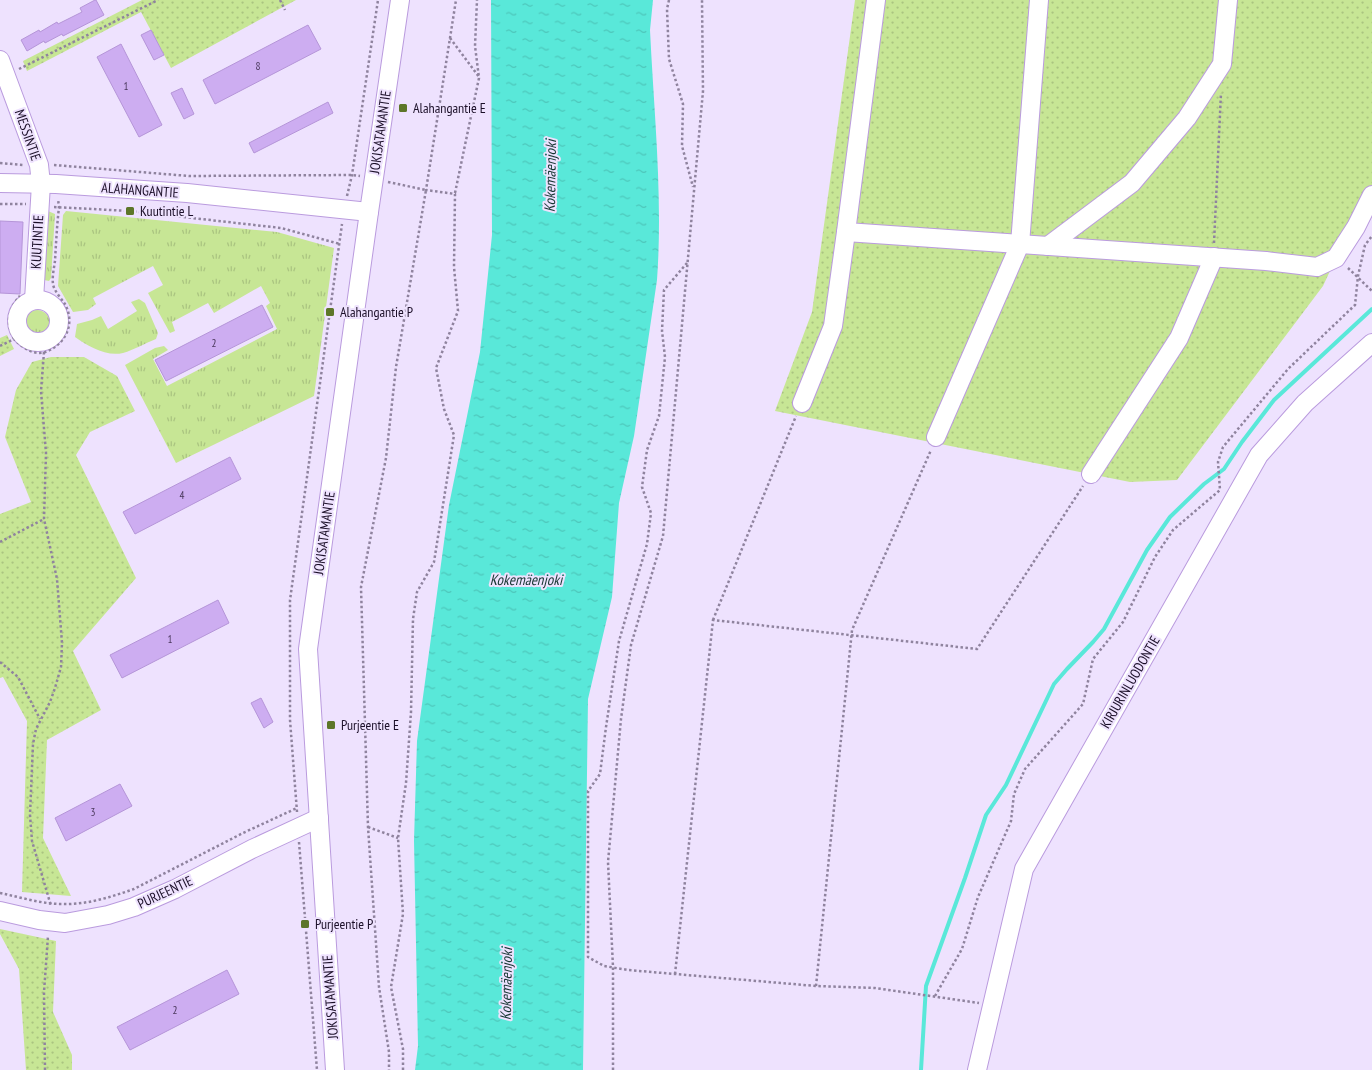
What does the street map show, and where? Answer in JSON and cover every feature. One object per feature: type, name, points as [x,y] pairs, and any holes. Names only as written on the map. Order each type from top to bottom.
[{"type":"street","name":"JOKISATAMANTIE","points":[[335,1070],[308,649],[400,0]]},
{"type":"street","points":[[802,403],[833,326],[876,0]]},
{"type":"street","points":[[936,437],[1020,244],[1039,0]]},
{"type":"street","points":[[1048,246],[1132,183],[1187,118],[1222,64],[1228,0]]},
{"type":"street","name":"MESSINTIE","points":[[3,68],[38,165],[41,184]]},
{"type":"street","name":"ALAHANGANTIE","points":[[0,183],[187,193],[369,212]]},
{"type":"street","name":"KUUTINTIE","points":[[34,300],[41,184]]},
{"type":"street","points":[[846,232],[1214,257],[1266,261],[1317,268],[1336,258],[1356,227],[1372,195]]},
{"type":"street","points":[[1090,474],[1179,338],[1214,257]]},
{"type":"street","name":"KIRJURINLUODONTIE","points":[[978,1070],[1024,869],[1259,455],[1305,403],[1372,343]]},
{"type":"street","name":"PURJEENTIE","points":[[0,911],[50,912],[65,924],[108,915],[134,907],[319,818]]},
{"type":"path","points":[[3,68],[158,0]]},
{"type":"path","points":[[280,0],[285,10]]},
{"type":"path","points":[[389,1070],[389,1052],[378,986],[368,827],[361,587],[386,458],[396,367],[456,0]]},
{"type":"path","points":[[402,1070],[403,1049],[391,987],[403,914],[398,838],[406,783],[411,712],[413,619],[417,592],[434,562],[454,434],[444,409],[436,368],[458,311],[454,267],[455,194],[479,78],[475,46],[477,0]]},
{"type":"path","points":[[668,0],[670,59],[683,104],[682,146],[694,189]]},
{"type":"path","points":[[613,1070],[613,967],[608,862],[621,719],[632,645],[663,536],[703,91],[702,0]]},
{"type":"path","points":[[450,38],[479,78]]},
{"type":"path","points":[[1214,257],[1221,93]]},
{"type":"path","points":[[0,163],[55,165],[189,176],[352,175]]},
{"type":"path","points":[[374,179],[455,194]]},
{"type":"path","points":[[0,204],[130,211],[281,228],[340,244]]},
{"type":"path","points":[[935,996],[962,949],[978,897],[1011,821],[1014,794],[1025,769],[1083,704],[1093,659],[1123,622],[1155,557],[1173,530],[1220,490],[1218,462],[1223,447],[1288,369],[1355,305],[1358,276],[1365,245],[1372,236]]},
{"type":"path","points":[[1336,258],[1358,276],[1372,291]]},
{"type":"path","points":[[687,263],[664,290],[662,330],[665,356],[659,416],[647,450],[642,487],[651,513],[647,544],[620,641],[600,774],[588,791],[588,957],[604,966],[628,970],[816,986],[875,988],[992,1005]]},
{"type":"path","points":[[44,352],[41,391],[46,453],[44,519],[57,580],[62,644],[61,667],[55,688],[36,730],[30,815],[32,841],[50,912],[44,992],[45,1070]]},
{"type":"path","points":[[675,974],[713,620],[802,403]]},
{"type":"path","points":[[816,986],[852,630],[936,437]]},
{"type":"path","points":[[713,620],[977,649],[1090,474]]},
{"type":"path","points":[[0,542],[44,519]]},
{"type":"path","points":[[0,662],[18,677],[41,719]]},
{"type":"path","points":[[50,912],[64,904],[86,902],[118,895],[134,889],[243,833],[297,808]]},
{"type":"path","points":[[368,827],[398,838]]},
{"type":"path","points":[[0,893],[50,912]]},
{"type":"green space","points":[[142,0],[296,0],[171,68],[141,12],[27,71],[23,61]]},
{"type":"green space","points":[[855,0],[1372,0],[1372,203],[1336,258],[1323,286],[1177,480],[1130,482],[775,411],[812,312]]},
{"type":"green space","points":[[48,211],[55,214],[51,278],[49,281],[44,280]]},
{"type":"green space","points":[[66,211],[277,232],[334,248],[314,396],[176,463],[125,365],[155,348],[164,346],[168,350],[153,359],[167,386],[277,329],[266,306],[270,303],[261,286],[214,313],[208,303],[172,322],[175,331],[170,333],[148,293],[163,285],[153,266],[93,298],[96,304],[88,310],[73,312],[58,286],[63,215]]},
{"type":"green space","points":[[139,299],[145,303],[158,333],[156,339],[127,352],[117,354],[98,350],[75,337],[77,324],[101,316],[108,329],[137,311],[131,302]]},
{"type":"green space","points":[[37,310],[46,314],[50,323],[46,332],[37,336],[28,332],[24,323],[28,314]]},
{"type":"green space","points":[[7,335],[14,349],[0,356],[0,338]]},
{"type":"green space","points":[[51,357],[84,357],[117,376],[135,411],[90,432],[76,455],[136,578],[73,651],[101,710],[47,740],[43,838],[71,896],[22,892],[27,721],[3,677],[0,678],[0,514],[31,502],[5,437],[16,390],[32,362]]},
{"type":"green space","points":[[0,929],[56,941],[53,1012],[72,1055],[72,1070],[26,1070],[19,969],[0,934]]},
{"type":"water","name":"Kokemäenjoki","points":[[491,0],[653,0],[650,30],[659,218],[657,280],[634,436],[619,503],[612,597],[588,699],[583,1070],[415,1070],[418,1046],[414,841],[417,741],[449,505],[480,352],[492,235]]},
{"type":"building","points":[[95,0],[104,15],[63,36],[62,34],[45,43],[44,41],[27,51],[21,40],[39,30],[40,32],[57,22],[58,24],[82,12],[80,8]]},
{"type":"building","points":[[308,25],[321,49],[215,104],[203,80]]},
{"type":"building","points":[[151,30],[164,55],[154,60],[141,35]]},
{"type":"building","points":[[121,44],[162,125],[139,137],[97,57]]},
{"type":"building","points":[[182,88],[194,114],[184,119],[171,93]]},
{"type":"building","points":[[328,102],[333,113],[254,153],[249,143]]},
{"type":"building","points":[[0,221],[23,222],[20,294],[0,293]]},
{"type":"building","points":[[262,305],[273,327],[166,381],[155,360]]},
{"type":"building","points":[[230,457],[241,479],[135,534],[123,512]]},
{"type":"building","points":[[218,600],[229,623],[122,678],[110,655]]},
{"type":"building","points":[[261,698],[273,722],[264,728],[251,703]]},
{"type":"building","points":[[120,784],[132,806],[66,841],[55,818]]},
{"type":"building","points":[[227,970],[239,994],[130,1050],[117,1027]]},
{"type":"waterway","points":[[921,1070],[926,986],[986,815],[1006,785],[1054,684],[1104,629],[1147,550],[1170,517],[1204,484],[1224,469],[1274,400],[1372,309]]},
{"type":"place","name":"Alahangantie E","points":[[403,108]]},
{"type":"place","name":"Kuutintie L","points":[[130,211]]},
{"type":"place","name":"Alahangantie P","points":[[330,312]]},
{"type":"place","name":"Purjeentie E","points":[[331,725]]},
{"type":"place","name":"Purjeentie P","points":[[305,924]]}]
